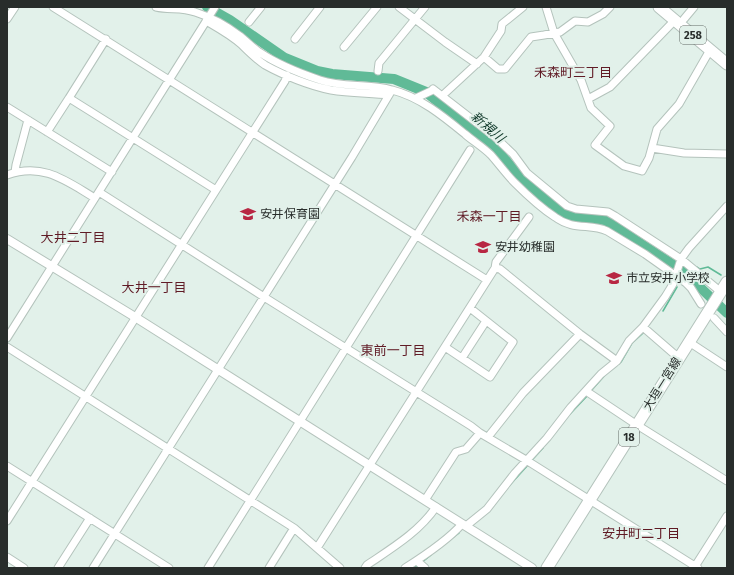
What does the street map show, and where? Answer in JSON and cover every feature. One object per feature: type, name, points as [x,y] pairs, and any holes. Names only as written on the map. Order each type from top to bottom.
[{"type":"main road","name":"258","points":[[659,7],[727,55]]},
{"type":"main road","name":"258","points":[[669,7],[679,20],[727,64]]},
{"type":"main road","name":"大垣一宮線","points":[[547,568],[689,342],[706,305],[720,293],[727,282]]},
{"type":"street","points":[[7,19],[15,7]]},
{"type":"street","points":[[54,7],[487,280]]},
{"type":"street","points":[[156,7],[165,9],[182,9],[195,12],[222,24],[273,61],[321,80],[383,87],[390,92]]},
{"type":"street","points":[[7,338],[215,7]]},
{"type":"street","points":[[249,22],[261,7]]},
{"type":"street","points":[[295,39],[320,7]]},
{"type":"street","points":[[344,47],[377,7]]},
{"type":"street","points":[[399,7],[477,64]]},
{"type":"street","points":[[378,71],[379,63],[425,7]]},
{"type":"street","points":[[443,95],[484,57],[501,31],[502,24],[523,7]]},
{"type":"street","points":[[546,7],[554,33],[581,80],[591,108],[610,126],[595,145],[624,166],[642,171],[649,158],[657,129],[679,104],[710,50]]},
{"type":"street","points":[[484,57],[498,69],[505,69],[531,37],[560,32],[576,22],[588,22],[603,14],[610,7]]},
{"type":"street","points":[[588,99],[610,87],[694,7]]},
{"type":"street","points":[[208,18],[266,65],[319,88],[332,90],[402,92],[417,98],[447,119],[486,151],[515,183],[554,217],[564,223],[575,226],[602,228],[676,274],[706,305]]},
{"type":"street","points":[[47,132],[106,39]]},
{"type":"street","points":[[7,521],[285,81],[287,75]]},
{"type":"street","points":[[417,98],[433,89],[443,95],[495,137],[513,154],[527,173],[567,206],[576,210],[608,212],[681,260],[720,293]]},
{"type":"street","points":[[93,568],[386,102],[390,92]]},
{"type":"street","points":[[69,98],[216,190]]},
{"type":"street","points":[[7,107],[112,172]]},
{"type":"street","points":[[15,172],[28,120]]},
{"type":"street","points":[[652,148],[684,153],[727,154]]},
{"type":"street","points":[[208,568],[470,150]]},
{"type":"street","points":[[7,175],[22,171],[48,173],[58,176],[95,198]]},
{"type":"street","points":[[99,192],[696,568],[727,516]]},
{"type":"street","points":[[405,568],[420,564],[458,529],[487,509],[511,478],[529,462],[571,407],[588,392],[601,374],[617,360],[629,340],[643,327],[673,284],[681,260],[696,239],[727,206]]},
{"type":"street","points":[[317,548],[470,308],[495,268],[496,262],[529,217]]},
{"type":"street","points":[[7,239],[135,317],[532,568]]},
{"type":"street","points":[[495,268],[500,270],[580,334],[617,360]]},
{"type":"street","points":[[445,347],[490,377],[514,342],[470,308]]},
{"type":"street","points":[[714,318],[727,332]]},
{"type":"street","points":[[462,358],[486,321]]},
{"type":"street","points":[[643,327],[679,357]]},
{"type":"street","points":[[488,437],[519,398],[580,334]]},
{"type":"street","points":[[689,342],[727,367]]},
{"type":"street","points":[[7,347],[294,528],[340,568]]},
{"type":"street","points":[[588,392],[727,481]]},
{"type":"street","points":[[426,500],[456,452],[466,449],[480,433]]},
{"type":"street","points":[[7,466],[169,568]]},
{"type":"street","points":[[365,568],[367,565],[405,539],[436,507]]},
{"type":"street","points":[[58,568],[90,518]]},
{"type":"street","points":[[269,568],[294,528]]},
{"type":"street","points":[[7,557],[24,568]]},
{"type":"waterway","name":"新規川","points":[[207,7],[230,20],[285,58],[317,71],[332,74],[394,79],[426,92],[495,148],[521,178],[557,209],[573,217],[605,220],[684,272],[727,313]]},
{"type":"waterway","points":[[697,267],[700,269],[708,267],[721,275]]},
{"type":"waterway","points":[[663,311],[677,287]]},
{"type":"waterway","points":[[611,370],[621,362],[632,343],[642,334]]},
{"type":"waterway","points":[[590,392],[605,375]]},
{"type":"waterway","points":[[570,414],[588,395]]},
{"type":"waterway","points":[[550,439],[560,426]]},
{"type":"waterway","points":[[532,460],[543,448]]},
{"type":"waterway","points":[[508,487],[528,465]]},
{"type":"waterway","points":[[451,539],[459,533]]},
{"type":"waterway","points":[[421,563],[431,555]]},
{"type":"waterway","points":[[413,568],[418,565]]},
{"type":"place","name":"安井保育園","points":[[248,214]]},
{"type":"place","name":"安井幼稚園","points":[[483,247]]},
{"type":"place","name":"市立安井小学校","points":[[614,278]]},
{"type":"district","name":"禾森町三丁目","points":[[573,72]]},
{"type":"district","name":"禾森一丁目","points":[[489,216]]},
{"type":"district","name":"大井二丁目","points":[[73,237]]},
{"type":"district","name":"大井一丁目","points":[[154,287]]},
{"type":"district","name":"東前一丁目","points":[[393,350]]},
{"type":"district","name":"安井町二丁目","points":[[641,533]]}]
